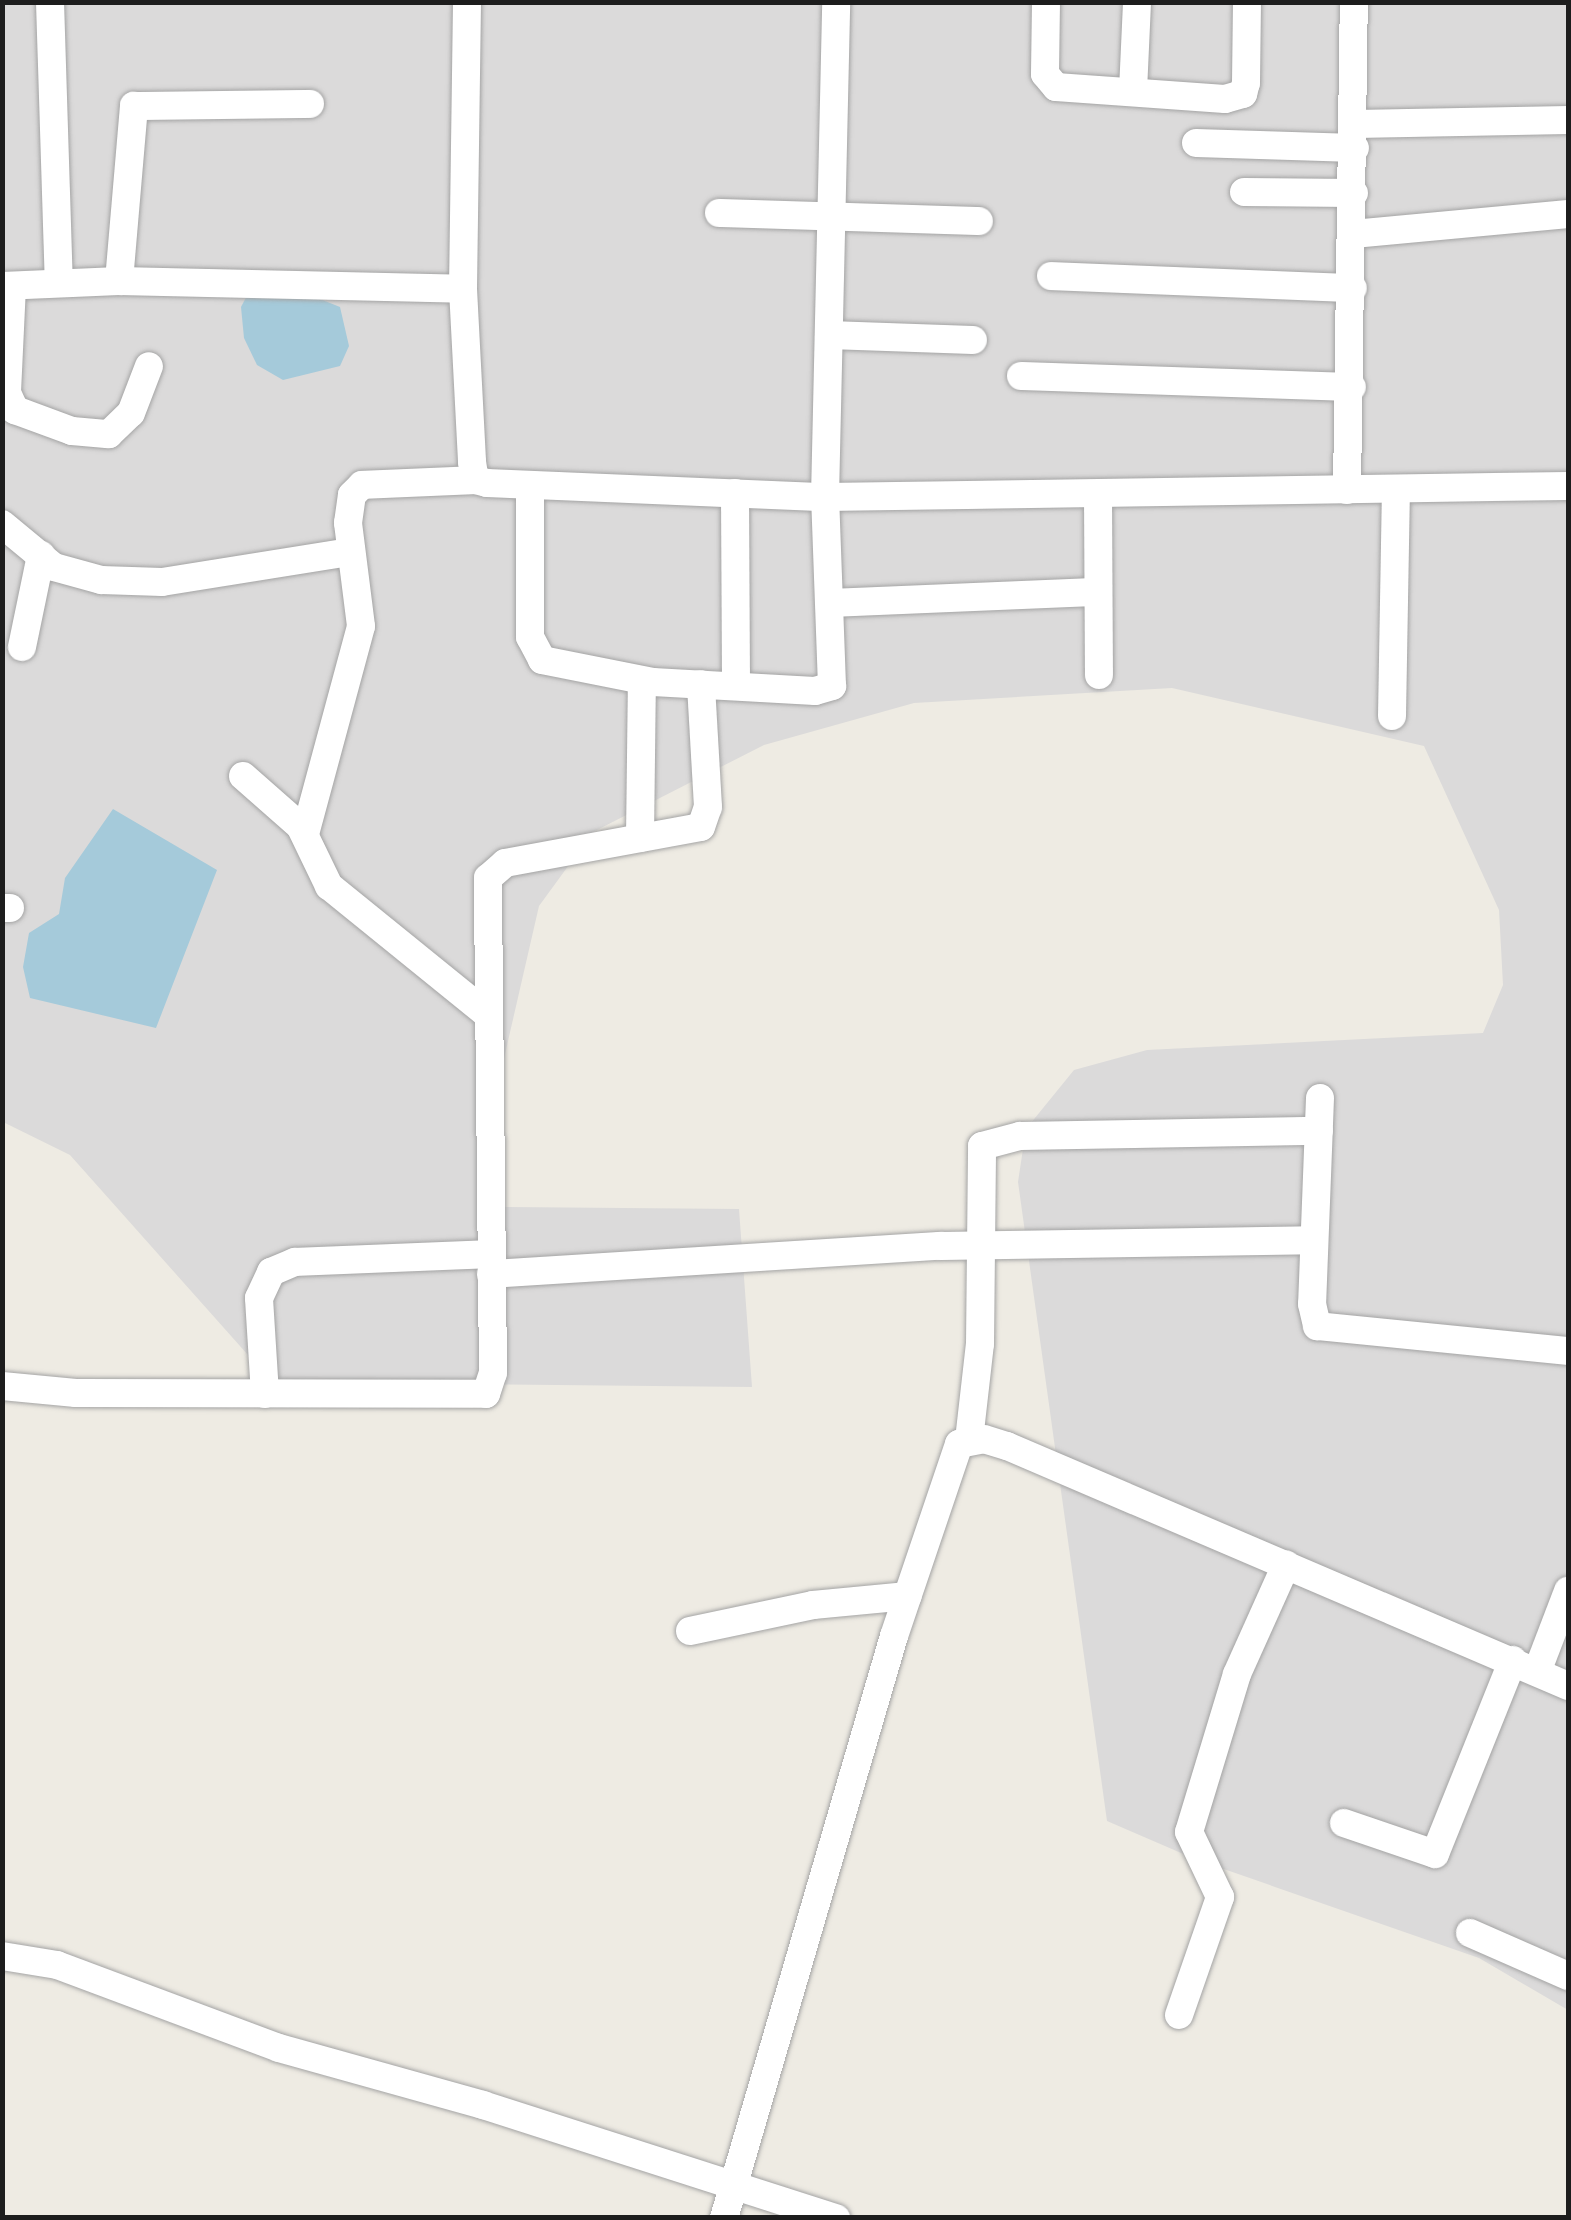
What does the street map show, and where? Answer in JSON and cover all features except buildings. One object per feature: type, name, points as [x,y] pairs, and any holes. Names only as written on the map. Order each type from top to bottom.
[{"type":"street","points":[[50,2],[60,282]]},
{"type":"street","points":[[467,2],[464,289],[476,480]]},
{"type":"street","points":[[530,485],[535,655],[642,680],[814,692],[832,686],[832,603],[825,497],[836,2]]},
{"type":"street","points":[[1046,2],[1048,82],[1063,90],[1133,90],[1225,99],[1243,94],[1247,2]]},
{"type":"street","points":[[1133,90],[1137,2]]},
{"type":"street","points":[[1347,490],[1352,386],[1354,2]]},
{"type":"street","points":[[119,280],[134,106],[310,104]]},
{"type":"street","points":[[1196,142],[1355,136],[1568,120]]},
{"type":"street","points":[[1244,192],[1354,193]]},
{"type":"street","points":[[720,213],[979,221]]},
{"type":"street","points":[[1353,234],[1568,214]]},
{"type":"street","points":[[1051,276],[1353,288]]},
{"type":"street","points":[[149,366],[130,413],[108,434],[72,432],[15,410],[7,393],[8,286],[119,280],[464,289]]},
{"type":"street","points":[[829,335],[973,340]]},
{"type":"street","points":[[1021,376],[1352,386]]},
{"type":"street","points":[[304,834],[361,626],[348,523],[356,488],[476,480],[825,497],[1568,486]]},
{"type":"street","points":[[1392,716],[1396,490]]},
{"type":"street","points":[[735,494],[736,684]]},
{"type":"street","points":[[1098,494],[1098,674]]},
{"type":"street","points":[[2,524],[54,567],[101,580],[162,582],[350,552]]},
{"type":"street","points":[[22,647],[41,555]]},
{"type":"street","points":[[832,603],[1098,592]]},
{"type":"street","points":[[640,838],[642,680]]},
{"type":"street","points":[[2,1386],[76,1393],[486,1394],[494,1372],[486,894],[495,868],[690,831],[706,820],[702,684]]},
{"type":"street","points":[[243,776],[304,834],[329,886],[487,1014]]},
{"type":"street","points":[[1320,1098],[1314,1240],[1317,1326],[1568,1351]]},
{"type":"street","points":[[724,2218],[949,1460],[969,1440],[980,1344],[980,1154],[990,1140],[1319,1131]]},
{"type":"street","points":[[265,1394],[259,1298],[271,1272],[295,1262],[491,1264],[978,1246],[1314,1240]]},
{"type":"street","points":[[969,1440],[1007,1446],[1568,1686]]},
{"type":"street","points":[[1179,2015],[1220,1897],[1189,1832],[1238,1674],[1286,1565]]},
{"type":"street","points":[[1344,1823],[1435,1854],[1525,1666],[1568,1591]]},
{"type":"street","points":[[690,1630],[813,1605],[908,1596]]},
{"type":"street","points":[[1470,1933],[1568,1976]]},
{"type":"street","points":[[2,1956],[56,1966],[280,2048],[836,2218]]},
{"type":"shaded area","points":[[2,3],[1568,3],[1568,2010],[1479,1958],[1195,1859],[1107,1821],[1018,1182],[1026,1129],[1074,1070],[1147,1050],[1483,1033],[1503,985],[1499,910],[1424,746],[1172,688],[914,703],[764,745],[593,832],[539,906],[480,1163],[497,1207],[739,1209],[752,1387],[272,1382],[70,1155],[3,1122]]},
{"type":"water","points":[[295,289],[340,307],[349,346],[340,366],[283,380],[257,365],[244,338],[241,307],[250,290]]},
{"type":"water","points":[[113,809],[217,870],[156,1028],[30,998],[23,967],[29,933],[59,914],[65,878]]}]
